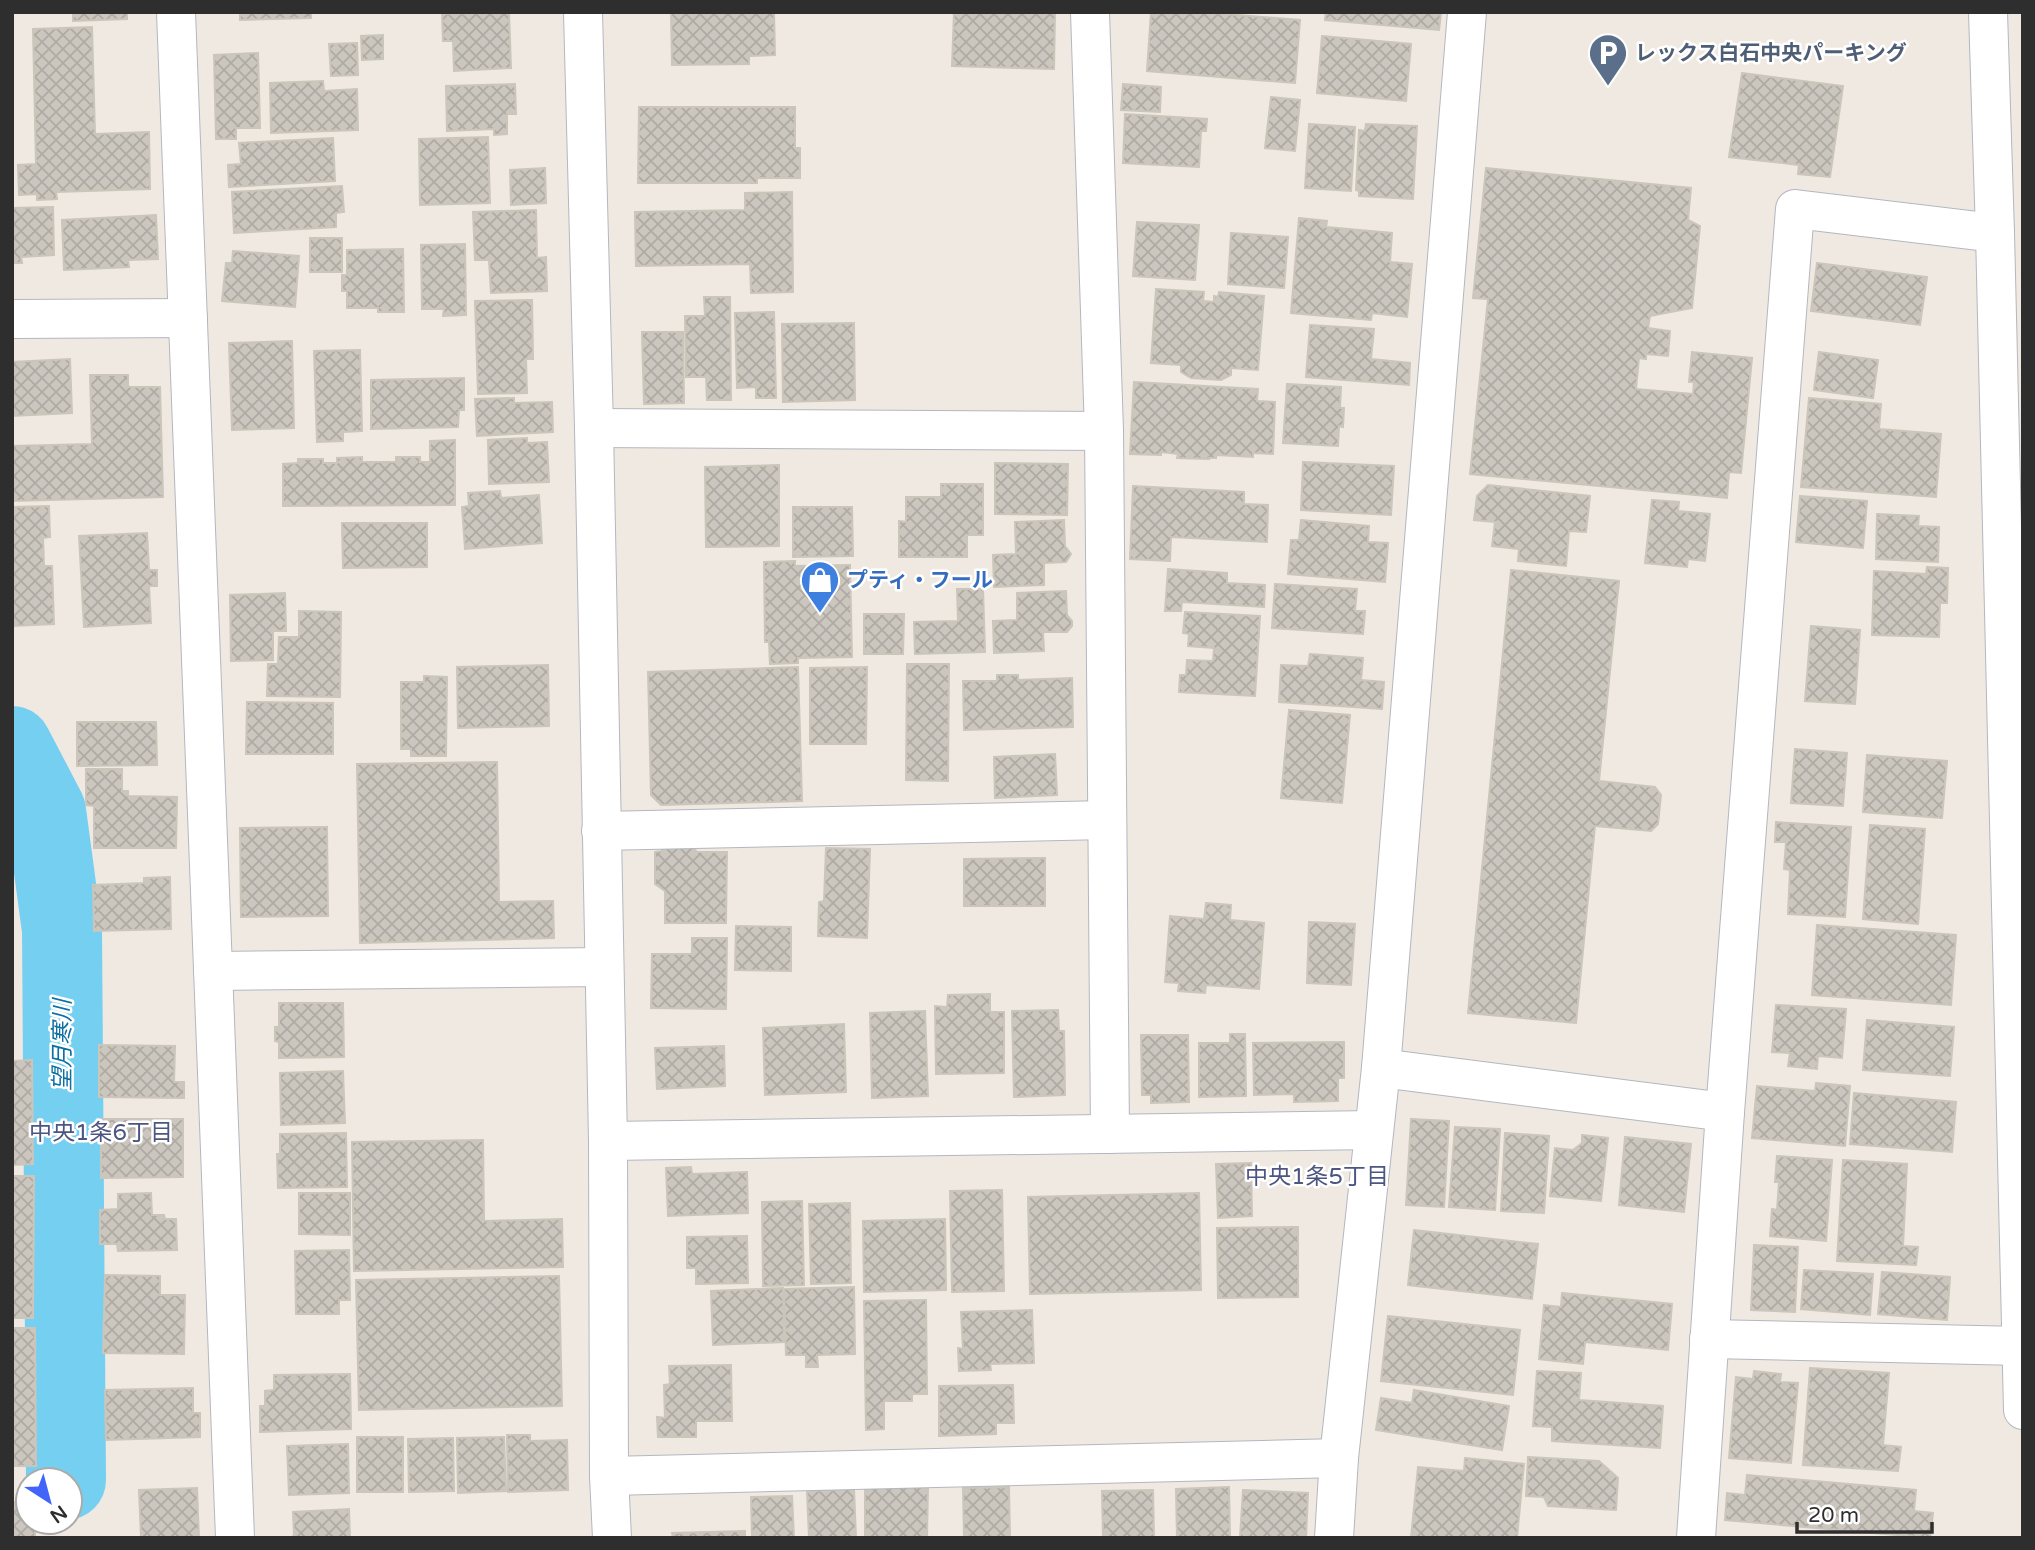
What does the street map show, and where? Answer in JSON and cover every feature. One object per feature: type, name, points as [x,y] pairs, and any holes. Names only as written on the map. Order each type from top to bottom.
[{"type":"street","points":[[176,12],[235,1538]]},
{"type":"street","points":[[583,12],[608,1141],[611,1538]]},
{"type":"street","points":[[1090,12],[1104,431],[1110,1134]]},
{"type":"street","points":[[1335,1538],[1339,1458],[1381,1068],[1467,12]]},
{"type":"street","points":[[1988,12],[2023,1410]]},
{"type":"street","points":[[1696,1538],[1725,1112],[1796,209],[1995,233]]},
{"type":"street","points":[[12,319],[188,318]]},
{"type":"street","points":[[594,428],[1104,431]]},
{"type":"street","points":[[601,831],[1107,820]]},
{"type":"street","points":[[213,971],[604,967]]},
{"type":"street","points":[[1381,1068],[1725,1112]]},
{"type":"street","points":[[608,1141],[1374,1130]]},
{"type":"street","points":[[1709,1339],[2021,1346]]},
{"type":"street","points":[[610,1476],[1339,1458]]},
{"type":"building","points":[[73,12],[127,12],[127,19],[73,21]]},
{"type":"building","points":[[240,12],[311,12],[311,18],[240,20]]},
{"type":"building","points":[[509,12],[511,68],[454,71],[453,41],[443,41],[442,14]]},
{"type":"building","points":[[671,12],[774,12],[775,55],[749,56],[749,64],[672,65]]},
{"type":"building","points":[[954,12],[1055,12],[1054,69],[952,66]]},
{"type":"building","points":[[1151,12],[1201,12],[1300,20],[1295,83],[1147,71]]},
{"type":"building","points":[[1326,12],[1441,12],[1439,30],[1325,20]]},
{"type":"building","points":[[92,27],[95,134],[149,132],[150,189],[56,192],[57,199],[37,200],[37,194],[19,195],[18,165],[36,164],[33,29]]},
{"type":"building","points":[[383,35],[383,59],[362,60],[361,36]]},
{"type":"building","points":[[1322,36],[1411,44],[1406,101],[1317,93]]},
{"type":"building","points":[[357,43],[358,75],[331,76],[329,44]]},
{"type":"building","points":[[258,53],[260,128],[236,128],[236,139],[216,139],[214,55]]},
{"type":"building","points":[[1742,73],[1843,86],[1830,177],[1798,174],[1799,165],[1729,157]]},
{"type":"building","points":[[323,81],[324,91],[357,89],[358,130],[271,133],[270,83]]},
{"type":"building","points":[[515,84],[516,114],[507,114],[507,134],[494,135],[494,129],[447,131],[446,86]]},
{"type":"building","points":[[1123,84],[1161,87],[1160,112],[1121,110]]},
{"type":"building","points":[[1271,97],[1300,100],[1295,151],[1265,148]]},
{"type":"building","points":[[639,107],[795,107],[795,148],[800,148],[800,178],[757,178],[757,183],[638,183]]},
{"type":"building","points":[[1125,114],[1207,119],[1206,131],[1201,131],[1199,167],[1123,163]]},
{"type":"building","points":[[1309,124],[1355,127],[1351,191],[1305,188]]},
{"type":"building","points":[[1366,124],[1417,126],[1413,199],[1359,196],[1359,191],[1356,190],[1359,130],[1365,131]]},
{"type":"building","points":[[488,137],[490,203],[420,205],[419,139]]},
{"type":"building","points":[[333,138],[335,181],[229,187],[228,165],[241,164],[239,143]]},
{"type":"building","points":[[545,168],[546,203],[511,205],[510,170]]},
{"type":"building","points":[[1486,168],[1691,188],[1688,220],[1700,226],[1692,308],[1650,316],[1648,328],[1670,331],[1668,356],[1646,354],[1646,359],[1639,358],[1636,389],[1693,394],[1694,382],[1689,382],[1692,352],[1752,358],[1741,473],[1729,472],[1727,498],[1470,474],[1488,299],[1473,298]]},
{"type":"building","points":[[342,186],[344,212],[336,213],[336,227],[234,233],[232,192]]},
{"type":"building","points":[[792,192],[793,292],[751,293],[750,264],[636,266],[635,212],[745,210],[745,193]]},
{"type":"building","points":[[53,207],[54,255],[21,257],[22,263],[12,263],[12,208]]},
{"type":"building","points":[[536,210],[537,258],[546,257],[547,291],[491,293],[489,260],[475,260],[473,212]]},
{"type":"building","points":[[156,215],[158,259],[128,260],[129,267],[64,270],[62,220]]},
{"type":"building","points":[[1299,218],[1327,221],[1326,227],[1392,233],[1390,262],[1412,264],[1407,317],[1372,313],[1371,320],[1291,313]]},
{"type":"building","points":[[1137,222],[1199,225],[1195,280],[1133,276]]},
{"type":"building","points":[[1231,233],[1288,237],[1284,288],[1228,284]]},
{"type":"building","points":[[310,238],[342,238],[342,272],[310,272]]},
{"type":"building","points":[[465,244],[466,315],[443,316],[444,309],[422,309],[421,245]]},
{"type":"building","points":[[403,249],[404,312],[378,312],[378,308],[347,308],[347,291],[342,291],[342,275],[347,275],[347,250]]},
{"type":"building","points":[[233,251],[299,256],[295,307],[222,301],[226,263],[232,263]]},
{"type":"building","points":[[1817,263],[1927,277],[1920,325],[1811,311]]},
{"type":"building","points":[[1156,289],[1204,292],[1203,301],[1214,302],[1214,296],[1218,297],[1219,292],[1264,296],[1258,370],[1231,368],[1231,375],[1221,380],[1191,378],[1181,372],[1181,365],[1151,363]]},
{"type":"building","points":[[704,297],[730,297],[731,400],[707,400],[706,377],[686,377],[685,316],[705,316]]},
{"type":"building","points":[[532,300],[533,359],[526,359],[527,393],[478,394],[475,301]]},
{"type":"building","points":[[774,312],[776,398],[756,398],[756,387],[737,388],[735,313]]},
{"type":"building","points":[[854,323],[855,400],[783,402],[782,324]]},
{"type":"building","points":[[1310,325],[1374,329],[1371,359],[1410,363],[1409,385],[1306,377]]},
{"type":"building","points":[[642,332],[683,332],[684,403],[644,404]]},
{"type":"building","points":[[292,341],[294,428],[232,430],[229,343]]},
{"type":"building","points":[[360,350],[362,431],[343,432],[343,441],[317,442],[314,351]]},
{"type":"building","points":[[1819,352],[1878,360],[1873,398],[1814,390]]},
{"type":"building","points":[[70,359],[72,413],[12,416],[12,362]]},
{"type":"building","points":[[90,375],[128,375],[128,387],[160,387],[163,497],[12,501],[12,446],[92,444]]},
{"type":"building","points":[[464,378],[464,410],[459,410],[458,427],[371,429],[371,380]]},
{"type":"building","points":[[1134,382],[1258,389],[1257,401],[1275,402],[1273,454],[1253,453],[1253,457],[1216,455],[1216,458],[1209,459],[1177,458],[1178,454],[1161,452],[1161,455],[1130,454]]},
{"type":"building","points":[[1287,384],[1341,387],[1340,408],[1344,408],[1343,427],[1339,426],[1338,446],[1283,443]]},
{"type":"building","points":[[514,398],[514,403],[552,402],[553,432],[477,436],[475,399]]},
{"type":"building","points":[[1809,398],[1881,404],[1879,429],[1941,434],[1936,497],[1801,487]]},
{"type":"building","points":[[527,438],[527,443],[547,442],[549,482],[489,484],[488,440]]},
{"type":"building","points":[[455,440],[455,505],[283,506],[283,464],[298,463],[298,459],[323,459],[323,463],[337,463],[337,458],[362,457],[362,462],[396,462],[396,457],[420,457],[420,462],[430,462],[430,441]]},
{"type":"building","points":[[1303,462],[1394,466],[1391,515],[1301,510]]},
{"type":"building","points":[[995,463],[1068,464],[1067,515],[995,514]]},
{"type":"building","points":[[779,465],[779,546],[706,547],[705,467]]},
{"type":"building","points":[[941,484],[983,484],[983,535],[967,535],[967,557],[899,557],[899,521],[906,522],[906,497],[941,497]]},
{"type":"building","points":[[1488,485],[1590,496],[1586,532],[1569,531],[1566,566],[1518,561],[1519,549],[1492,546],[1495,522],[1474,520],[1477,496]]},
{"type":"building","points":[[1133,486],[1244,492],[1244,504],[1268,505],[1267,542],[1171,537],[1170,561],[1130,559]]},
{"type":"building","points":[[500,491],[501,498],[539,495],[542,543],[465,549],[462,507],[469,506],[468,493]]},
{"type":"building","points":[[1800,496],[1867,501],[1863,548],[1796,542]]},
{"type":"building","points":[[1652,500],[1679,502],[1678,511],[1710,514],[1705,561],[1688,559],[1687,567],[1645,563]]},
{"type":"building","points":[[49,506],[50,537],[43,538],[44,566],[52,566],[54,624],[12,626],[12,507]]},
{"type":"building","points":[[793,507],[852,507],[853,556],[793,557]]},
{"type":"building","points":[[1877,514],[1919,516],[1918,526],[1939,527],[1938,562],[1876,559]]},
{"type":"building","points":[[1064,520],[1065,546],[1071,554],[1066,562],[1044,563],[1044,585],[994,587],[993,555],[1016,554],[1015,522]]},
{"type":"building","points":[[1301,520],[1369,526],[1368,542],[1388,543],[1385,582],[1288,574],[1291,540],[1299,540]]},
{"type":"building","points":[[342,523],[427,523],[427,567],[343,568]]},
{"type":"building","points":[[147,533],[149,570],[157,570],[157,586],[149,586],[151,623],[84,627],[79,536]]},
{"type":"building","points":[[795,561],[795,566],[850,565],[852,657],[798,658],[798,663],[770,664],[769,642],[765,642],[764,562]]},
{"type":"building","points":[[1927,567],[1948,568],[1947,603],[1940,603],[1939,637],[1872,635],[1874,571],[1926,574]]},
{"type":"building","points":[[1168,569],[1227,573],[1227,583],[1265,585],[1264,607],[1182,602],[1181,611],[1165,611]]},
{"type":"building","points":[[1511,570],[1619,581],[1599,781],[1655,787],[1661,795],[1658,824],[1651,831],[1595,826],[1576,1023],[1468,1013]]},
{"type":"building","points":[[1275,584],[1357,589],[1355,611],[1365,611],[1363,634],[1272,628]]},
{"type":"building","points":[[957,589],[983,589],[985,652],[915,654],[914,622],[958,621]]},
{"type":"building","points":[[1066,591],[1067,615],[1072,621],[1067,632],[1043,632],[1044,651],[994,653],[993,621],[1017,620],[1017,593]]},
{"type":"building","points":[[285,593],[286,631],[273,631],[273,660],[231,661],[230,595]]},
{"type":"building","points":[[299,611],[341,612],[340,697],[267,696],[268,664],[278,664],[279,637],[299,637]]},
{"type":"building","points":[[1185,612],[1260,616],[1255,696],[1179,692],[1180,675],[1186,675],[1187,660],[1213,661],[1214,648],[1188,646],[1189,634],[1183,633]]},
{"type":"building","points":[[864,614],[904,614],[903,654],[864,654]]},
{"type":"building","points":[[1811,626],[1860,630],[1855,704],[1805,701]]},
{"type":"building","points":[[1310,654],[1363,658],[1361,680],[1384,682],[1382,709],[1279,702],[1281,665],[1308,666]]},
{"type":"building","points":[[907,664],[949,664],[948,781],[906,780]]},
{"type":"building","points":[[548,665],[549,726],[458,728],[457,667]]},
{"type":"building","points":[[798,667],[802,801],[661,805],[651,795],[648,672]]},
{"type":"building","points":[[867,667],[866,744],[810,744],[810,668]]},
{"type":"building","points":[[997,675],[1018,675],[1018,680],[1072,678],[1073,727],[964,730],[963,681],[997,681]]},
{"type":"building","points":[[424,676],[447,677],[446,756],[411,756],[411,749],[401,749],[401,682],[424,682]]},
{"type":"building","points":[[247,702],[333,703],[333,754],[246,754]]},
{"type":"building","points":[[1289,710],[1350,715],[1342,803],[1281,798]]},
{"type":"building","points":[[77,722],[156,722],[157,765],[77,766]]},
{"type":"building","points":[[1795,749],[1847,753],[1843,806],[1791,803]]},
{"type":"building","points":[[1055,754],[1057,795],[995,798],[994,757]]},
{"type":"building","points":[[1867,755],[1947,761],[1942,818],[1863,812]]},
{"type":"building","points":[[497,762],[499,902],[553,901],[554,938],[360,943],[357,764]]},
{"type":"building","points":[[86,769],[122,769],[122,791],[128,791],[128,796],[177,797],[176,848],[94,848],[94,806],[86,805]]},
{"type":"building","points":[[1776,822],[1851,827],[1845,917],[1788,914],[1790,870],[1784,869],[1786,842],[1775,842]]},
{"type":"building","points":[[1870,825],[1925,829],[1918,924],[1863,919]]},
{"type":"building","points":[[327,827],[328,916],[241,917],[240,828]]},
{"type":"building","points":[[662,845],[691,845],[697,852],[727,852],[726,923],[665,923],[665,891],[655,884],[655,852],[662,851]]},
{"type":"building","points":[[826,848],[870,849],[867,938],[818,936],[819,902],[824,901]]},
{"type":"building","points":[[1045,858],[1045,906],[964,906],[964,859]]},
{"type":"building","points":[[170,877],[171,929],[94,931],[93,885],[144,883],[144,878]]},
{"type":"building","points":[[1206,903],[1231,905],[1230,920],[1264,923],[1259,989],[1206,985],[1205,993],[1178,991],[1179,983],[1165,982],[1170,916],[1204,919]]},
{"type":"building","points":[[1309,922],[1355,924],[1351,985],[1307,983]]},
{"type":"building","points":[[1817,925],[1956,935],[1951,1005],[1812,995]]},
{"type":"building","points":[[736,926],[791,927],[791,971],[735,970]]},
{"type":"building","points":[[692,938],[727,938],[726,1009],[651,1008],[652,954],[692,954]]},
{"type":"building","points":[[990,994],[990,1012],[1004,1012],[1004,1073],[936,1074],[935,1006],[947,1007],[948,995]]},
{"type":"building","points":[[279,1003],[343,1003],[344,1057],[279,1058],[275,1027],[279,1027]]},
{"type":"building","points":[[1776,1005],[1846,1009],[1842,1058],[1818,1056],[1817,1069],[1788,1066],[1790,1053],[1772,1052]]},
{"type":"building","points":[[1058,1010],[1059,1031],[1064,1031],[1065,1095],[1014,1097],[1012,1011]]},
{"type":"building","points":[[925,1011],[928,1096],[872,1098],[870,1013]]},
{"type":"building","points":[[1867,1020],[1954,1027],[1950,1076],[1863,1070]]},
{"type":"building","points":[[844,1024],[846,1092],[765,1095],[763,1028]]},
{"type":"building","points":[[1230,1034],[1245,1034],[1246,1096],[1199,1097],[1199,1043],[1230,1043]]},
{"type":"building","points":[[1141,1035],[1188,1035],[1189,1102],[1151,1103],[1151,1095],[1142,1095]]},
{"type":"building","points":[[1344,1042],[1344,1078],[1338,1078],[1338,1101],[1294,1102],[1294,1094],[1254,1095],[1253,1043]]},
{"type":"building","points":[[99,1045],[175,1046],[174,1082],[184,1082],[184,1098],[99,1097]]},
{"type":"building","points":[[724,1046],[725,1086],[657,1089],[655,1048]]},
{"type":"building","points":[[12,1055],[13,1061],[32,1060],[33,1164],[12,1165]]},
{"type":"building","points":[[343,1071],[345,1123],[281,1125],[280,1073]]},
{"type":"building","points":[[1816,1083],[1850,1086],[1845,1146],[1752,1138],[1757,1086],[1815,1091]]},
{"type":"building","points":[[1854,1093],[1956,1102],[1952,1152],[1850,1144]]},
{"type":"building","points":[[101,1119],[183,1119],[183,1177],[101,1178]]},
{"type":"building","points":[[1411,1119],[1449,1121],[1444,1207],[1406,1205]]},
{"type":"building","points":[[1455,1127],[1500,1129],[1495,1210],[1449,1207]]},
{"type":"building","points":[[346,1133],[347,1187],[278,1188],[277,1154],[280,1154],[280,1134]]},
{"type":"building","points":[[1505,1133],[1549,1136],[1544,1213],[1501,1211]]},
{"type":"building","points":[[1582,1135],[1608,1138],[1601,1201],[1550,1196],[1555,1148],[1573,1150],[1582,1143]]},
{"type":"building","points":[[1625,1137],[1691,1144],[1684,1212],[1619,1205]]},
{"type":"building","points":[[483,1140],[484,1221],[562,1219],[563,1267],[354,1271],[352,1142]]},
{"type":"building","points":[[1777,1156],[1832,1160],[1826,1241],[1770,1236],[1772,1209],[1777,1210]]},
{"type":"building","points":[[1843,1160],[1907,1164],[1903,1246],[1918,1247],[1916,1265],[1837,1261]]},
{"type":"building","points":[[1251,1163],[1252,1216],[1218,1218],[1216,1164]]},
{"type":"building","points":[[691,1167],[692,1174],[747,1172],[748,1213],[668,1216],[666,1168]]},
{"type":"building","points":[[12,1176],[34,1176],[33,1318],[12,1318]]},
{"type":"building","points":[[1002,1190],[1004,1291],[952,1292],[950,1191]]},
{"type":"building","points":[[151,1193],[152,1215],[176,1219],[177,1250],[118,1251],[117,1244],[100,1244],[100,1210],[118,1209],[118,1194]]},
{"type":"building","points":[[299,1193],[350,1193],[350,1235],[299,1234]]},
{"type":"building","points":[[1199,1193],[1201,1290],[1030,1294],[1028,1197]]},
{"type":"building","points":[[802,1201],[804,1285],[763,1286],[762,1202]]},
{"type":"building","points":[[850,1203],[851,1283],[811,1284],[809,1204]]},
{"type":"building","points":[[945,1219],[946,1290],[864,1292],[863,1221]]},
{"type":"building","points":[[1298,1227],[1298,1297],[1218,1298],[1217,1228]]},
{"type":"building","points":[[1414,1230],[1538,1244],[1532,1299],[1408,1285]]},
{"type":"building","points":[[747,1236],[748,1283],[696,1284],[696,1268],[687,1268],[687,1237]]},
{"type":"building","points":[[1754,1245],[1798,1247],[1795,1312],[1751,1310]]},
{"type":"building","points":[[349,1250],[350,1300],[339,1300],[339,1314],[296,1314],[295,1251]]},
{"type":"building","points":[[1804,1270],[1873,1274],[1870,1315],[1801,1309]]},
{"type":"building","points":[[1882,1272],[1950,1277],[1947,1320],[1878,1314]]},
{"type":"building","points":[[105,1275],[160,1276],[160,1295],[185,1295],[184,1354],[103,1353]]},
{"type":"building","points":[[559,1276],[562,1406],[359,1410],[356,1280]]},
{"type":"building","points":[[854,1287],[855,1354],[817,1355],[818,1367],[806,1367],[806,1355],[786,1355],[784,1289]]},
{"type":"building","points":[[783,1288],[784,1342],[713,1345],[711,1291]]},
{"type":"building","points":[[1562,1293],[1672,1304],[1668,1350],[1585,1342],[1583,1364],[1539,1359],[1544,1305],[1561,1307]]},
{"type":"building","points":[[926,1300],[927,1394],[912,1394],[912,1401],[884,1401],[884,1429],[866,1430],[864,1301]]},
{"type":"building","points":[[1032,1310],[1034,1363],[990,1364],[991,1370],[959,1371],[958,1348],[963,1349],[961,1312]]},
{"type":"building","points":[[1388,1316],[1520,1330],[1513,1395],[1381,1381]]},
{"type":"building","points":[[12,1328],[35,1328],[36,1466],[12,1466]]},
{"type":"building","points":[[731,1365],[732,1421],[696,1421],[696,1437],[658,1437],[657,1417],[665,1418],[664,1385],[670,1384],[669,1366]]},
{"type":"building","points":[[1810,1368],[1889,1373],[1883,1445],[1901,1447],[1898,1471],[1803,1465]]},
{"type":"building","points":[[1537,1371],[1581,1373],[1579,1400],[1663,1406],[1660,1448],[1552,1441],[1552,1427],[1533,1426]]},
{"type":"building","points":[[1754,1371],[1781,1374],[1780,1382],[1798,1383],[1791,1463],[1729,1458],[1736,1377],[1753,1379]]},
{"type":"building","points":[[350,1374],[351,1429],[260,1432],[260,1406],[265,1406],[265,1391],[274,1390],[274,1375]]},
{"type":"building","points":[[1013,1385],[1014,1423],[996,1423],[996,1434],[939,1436],[939,1386]]},
{"type":"building","points":[[193,1388],[193,1413],[200,1413],[200,1437],[106,1440],[105,1390]]},
{"type":"building","points":[[1414,1390],[1509,1406],[1502,1450],[1376,1430],[1381,1398],[1412,1403]]},
{"type":"building","points":[[507,1435],[530,1435],[530,1441],[567,1440],[568,1490],[508,1492]]},
{"type":"building","points":[[357,1437],[403,1437],[403,1492],[357,1492]]},
{"type":"building","points":[[504,1437],[506,1491],[458,1493],[457,1438]]},
{"type":"building","points":[[453,1438],[454,1491],[409,1492],[408,1439]]},
{"type":"building","points":[[348,1444],[349,1493],[289,1495],[287,1446]]},
{"type":"building","points":[[1528,1457],[1599,1461],[1618,1478],[1616,1510],[1548,1506],[1544,1497],[1526,1496]]},
{"type":"building","points":[[1465,1458],[1524,1464],[1517,1538],[1411,1538],[1418,1467],[1464,1471]]},
{"type":"building","points":[[1747,1475],[1916,1490],[1914,1511],[1933,1513],[1930,1538],[1725,1520],[1727,1493],[1745,1495]]},
{"type":"building","points":[[865,1487],[928,1487],[927,1538],[865,1538]]},
{"type":"building","points":[[1009,1487],[1010,1538],[964,1538],[963,1488]]},
{"type":"building","points":[[1229,1487],[1230,1538],[1177,1538],[1176,1489]]},
{"type":"building","points":[[197,1488],[199,1538],[141,1538],[139,1490]]},
{"type":"building","points":[[854,1489],[856,1538],[809,1538],[807,1491]]},
{"type":"building","points":[[1153,1490],[1154,1538],[1103,1538],[1102,1491]]},
{"type":"building","points":[[1243,1490],[1308,1493],[1306,1538],[1240,1537]]},
{"type":"building","points":[[792,1496],[794,1538],[752,1538],[751,1497]]},
{"type":"building","points":[[14,1502],[14,1536],[35,1538],[12,1538]]},
{"type":"building","points":[[349,1509],[350,1538],[288,1538],[294,1536],[293,1512]]},
{"type":"building","points":[[745,1531],[745,1538],[673,1538],[672,1533]]},
{"type":"waterway","name":"望月寒川","points":[[12,746],[46,811],[62,930],[66,1466]]},
{"type":"place","name":"レックス白石中央パーキング","points":[[1608,87]]},
{"type":"place","name":"プティ・フール","points":[[820,614]]},
{"type":"district","name":"中央1条6丁目","points":[[101,1133]]},
{"type":"district","name":"中央1条5丁目","points":[[1317,1177]]}]
